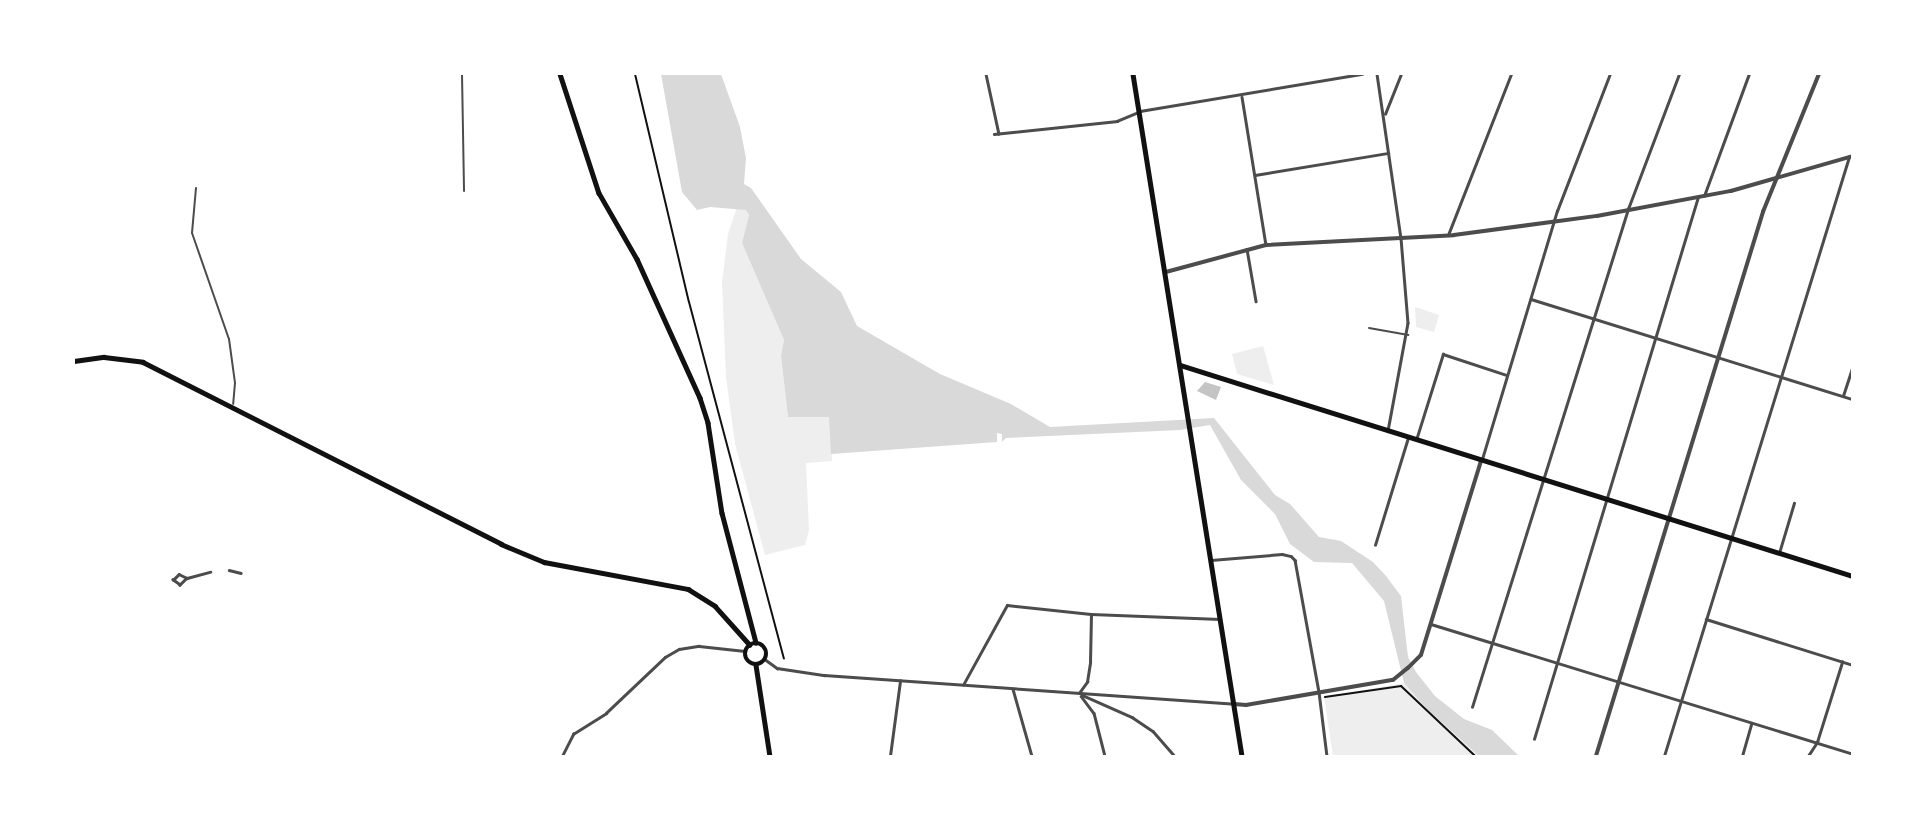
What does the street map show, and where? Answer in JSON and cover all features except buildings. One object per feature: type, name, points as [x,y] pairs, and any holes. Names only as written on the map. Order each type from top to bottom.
[{"type":"main road","points":[[560,74],[599,193],[622,232],[700,398],[708,423],[722,513],[756,643],[766,649],[766,660],[756,665]]},
{"type":"main road","points":[[1133,74],[1242,757]]},
{"type":"main road","points":[[74,362],[104,357],[127,358],[158,368],[527,556],[544,562],[688,589],[702,596],[736,627],[750,645]]},
{"type":"main road","points":[[1180,365],[1667,520],[1853,576]]},
{"type":"main road","points":[[756,643],[750,645],[746,651],[747,661],[756,665]]},
{"type":"main road","points":[[756,665],[770,757]]},
{"type":"street","points":[[986,74],[997,134],[1117,121],[1140,111],[1362,74]]},
{"type":"street","points":[[1377,74],[1385,114],[1401,238],[1408,335],[1388,431]]},
{"type":"street","points":[[1385,114],[1401,74]]},
{"type":"street","points":[[1448,236],[1511,74]]},
{"type":"street","points":[[766,660],[786,670],[900,681],[1246,705],[1393,680],[1421,655],[1554,221],[1610,74]]},
{"type":"street","points":[[1472,707],[1628,209],[1679,74]]},
{"type":"street","points":[[1704,196],[1749,74]]},
{"type":"street","points":[[1596,757],[1763,212],[1819,74]]},
{"type":"street","points":[[1242,95],[1266,245]]},
{"type":"street","points":[[1255,174],[1388,153]]},
{"type":"street","points":[[1166,272],[1266,245],[1448,236],[1628,209],[1704,196],[1851,156]]},
{"type":"street","points":[[1664,757],[1851,156]]},
{"type":"street","points":[[1534,738],[1698,197]]},
{"type":"street","points":[[1247,249],[1256,301]]},
{"type":"street","points":[[1531,299],[1853,399]]},
{"type":"street","points":[[1416,440],[1443,355],[1507,375]]},
{"type":"street","points":[[1843,396],[1853,365]]},
{"type":"street","points":[[1375,545],[1408,438]]},
{"type":"street","points":[[1780,553],[1794,503]]},
{"type":"street","points":[[1211,560],[1291,555],[1319,692],[1328,757]]},
{"type":"street","points":[[229,570],[241,573]]},
{"type":"street","points":[[187,578],[210,572]]},
{"type":"street","points":[[963,685],[1007,605],[1091,614],[1220,619]]},
{"type":"street","points":[[1079,693],[1087,682],[1091,614]]},
{"type":"street","points":[[1706,619],[1853,665]]},
{"type":"street","points":[[1431,624],[1853,754]]},
{"type":"street","points":[[562,757],[573,734],[613,707],[665,657],[678,649],[699,646],[746,651]]},
{"type":"street","points":[[1808,757],[1817,742],[1842,662]]},
{"type":"street","points":[[890,757],[900,681]]},
{"type":"street","points":[[1013,688],[1032,757]]},
{"type":"street","points":[[1079,693],[1094,713],[1105,757]]},
{"type":"street","points":[[1079,693],[1132,717],[1153,731],[1175,757]]},
{"type":"street","points":[[1742,757],[1751,724]]},
{"type":"lane","points":[[462,74],[464,191]]},
{"type":"lane","points":[[196,188],[192,233],[229,339],[235,383],[233,405]]},
{"type":"lane","points":[[1368,328],[1408,335]]},
{"type":"path","points":[[635,74],[686,290],[784,659]]},
{"type":"path","points":[[1322,697],[1342,697],[1402,686],[1418,705],[1475,757]]},
{"type":"shaded area","points":[[661,74],[721,74],[740,127],[746,158],[744,184],[751,188],[801,259],[841,292],[857,326],[940,374],[1011,404],[1050,427],[1214,418],[1275,495],[1290,504],[1319,537],[1341,541],[1373,562],[1386,576],[1401,596],[1408,657],[1435,696],[1464,719],[1492,730],[1519,756],[1479,756],[1427,709],[1404,683],[1384,601],[1352,563],[1314,562],[1290,544],[1275,514],[1241,480],[1210,425],[1180,430],[1006,438],[1002,442],[1002,434],[997,433],[997,442],[831,454],[829,417],[788,417],[781,356],[784,340],[742,243],[749,215],[746,210],[710,207],[697,210],[682,192]]},
{"type":"shaded area","points":[[737,207],[746,209],[749,215],[742,243],[784,340],[781,356],[788,417],[830,417],[832,461],[806,463],[809,530],[805,545],[765,555],[735,444],[726,377],[722,282],[728,234]]},
{"type":"shaded area","points":[[1415,307],[1439,315],[1434,332],[1416,327]]},
{"type":"shaded area","points":[[1263,346],[1274,385],[1237,374],[1232,354]]},
{"type":"shaded area","points":[[1404,683],[1430,712],[1479,756],[1333,756],[1324,697]]}]
